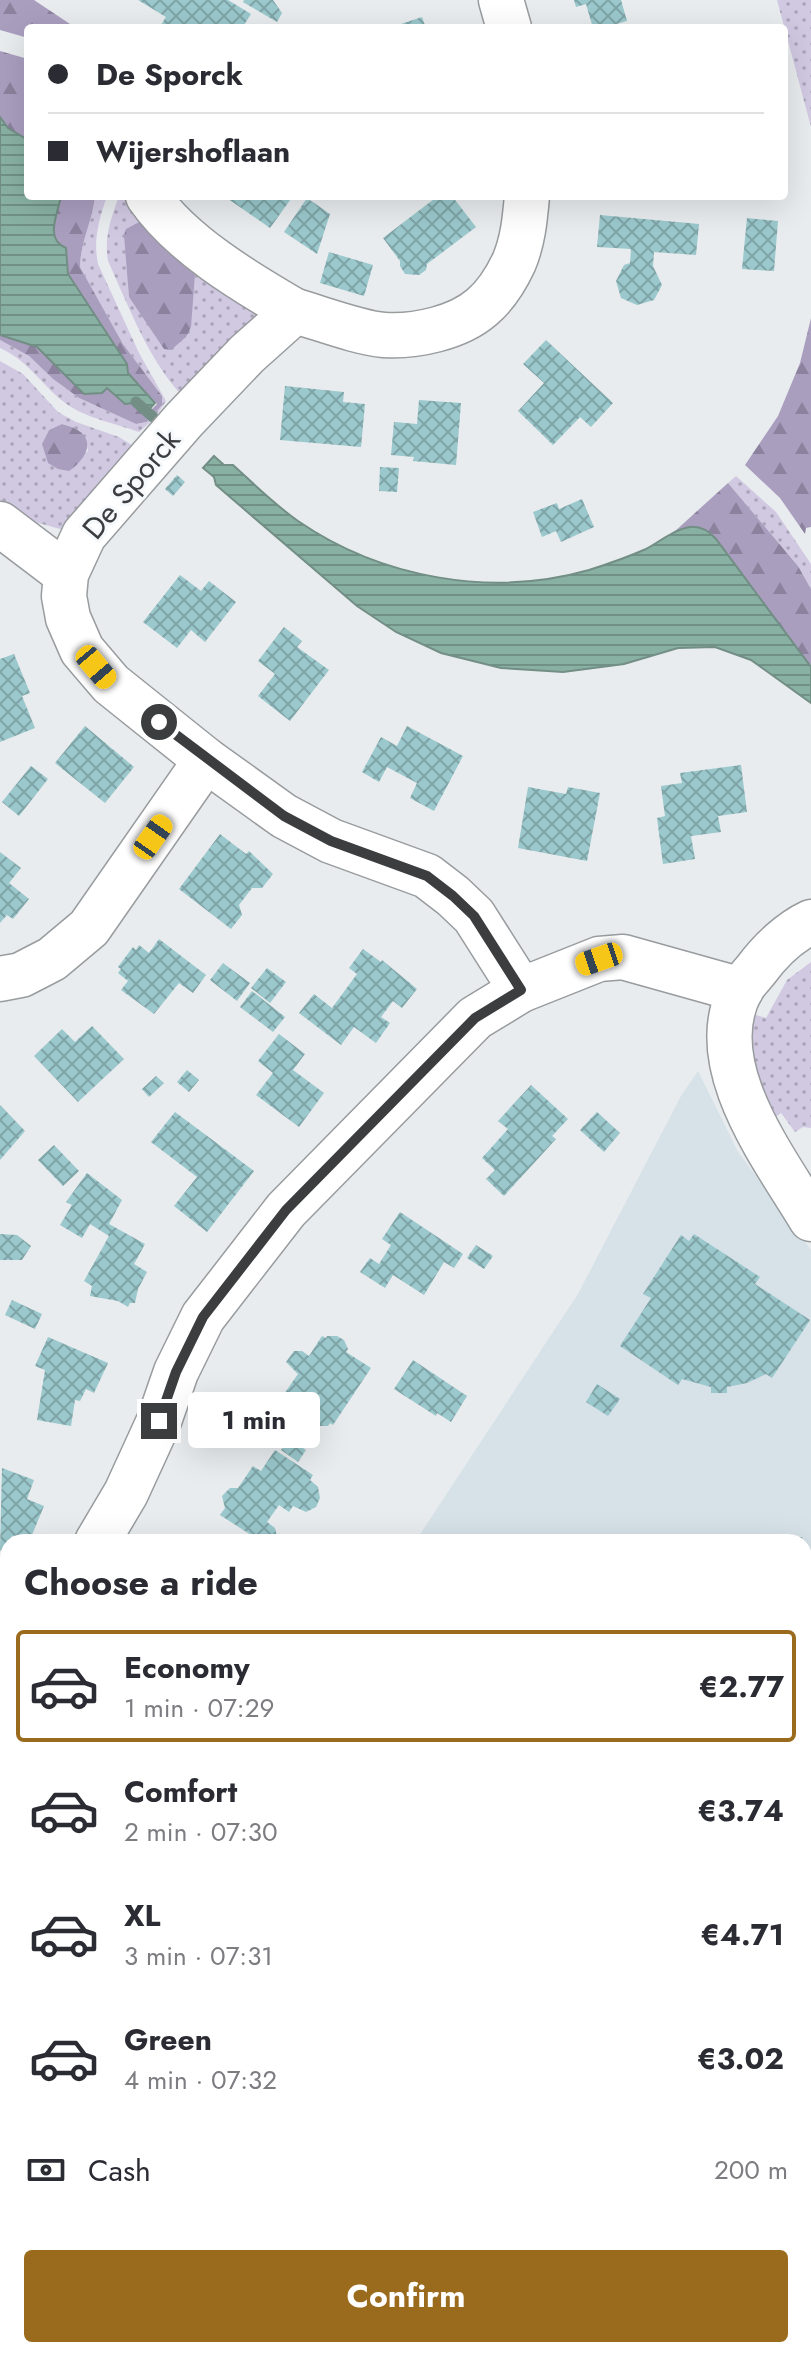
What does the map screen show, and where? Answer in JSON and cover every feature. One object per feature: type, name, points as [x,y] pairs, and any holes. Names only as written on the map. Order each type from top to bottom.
[{"type":"street","points":[[501,0],[508,24]]},
{"type":"street","points":[[151,200],[193,242],[245,281],[295,311],[382,335],[417,333],[451,324],[482,307],[504,279],[514,260],[523,232],[527,200]]},
{"type":"street","name":"De Sporck","points":[[295,311],[247,354],[184,420],[84,535],[66,574],[64,596],[68,618],[82,650],[111,684],[206,760],[296,822],[331,841],[427,876],[453,896],[474,916],[521,990]]},
{"type":"street","points":[[0,524],[66,574]]},
{"type":"street","points":[[0,979],[21,975],[52,959],[89,928],[206,760]]},
{"type":"street","points":[[811,922],[799,928],[764,958],[741,990],[733,1015],[730,1054],[744,1106],[811,1219]]},
{"type":"street","points":[[102,1534],[126,1493],[159,1421],[176,1372],[203,1317],[286,1210],[475,1018],[521,990],[599,959],[623,957],[741,990]]},
{"type":"shaded area","points":[[777,0],[811,0],[811,127],[788,41],[788,24],[783,24]]},
{"type":"shaded area","points":[[0,117],[8,128],[24,138],[24,200],[60,200],[54,232],[59,244],[66,248],[68,274],[127,364],[128,373],[155,403],[145,414],[133,403],[125,404],[107,388],[102,393],[84,394],[37,347],[0,335]]},
{"type":"shaded area","points":[[94,200],[106,200],[96,246],[98,264],[139,353],[166,401],[155,418],[139,432],[76,410],[20,360],[0,348],[0,340],[29,356],[79,398],[136,424],[148,422],[162,396],[123,344],[80,267]]},
{"type":"shaded area","points":[[118,200],[146,200],[264,308],[186,400],[151,352],[108,261],[111,220]],"holes":[[[128,276],[191,327],[129,297]]]},
{"type":"shaded area","points":[[0,361],[23,374],[58,412],[76,422],[119,437],[141,451],[71,532],[24,519],[0,505]],"holes":[[[62,424],[83,436],[88,451],[83,455],[42,444],[49,430]]]},
{"type":"shaded area","points":[[214,456],[224,465],[233,465],[289,515],[330,541],[401,569],[438,577],[476,582],[552,578],[625,558],[684,528],[704,530],[716,539],[811,667],[811,703],[751,660],[715,647],[678,648],[624,664],[563,672],[501,668],[441,653],[396,632],[357,606],[216,485],[214,477],[203,468]]},
{"type":"shaded area","points":[[736,476],[776,512],[811,564],[811,589],[798,566],[728,483]]},
{"type":"shaded area","points":[[811,962],[811,1128],[803,1127],[795,1132],[781,1113],[770,1121],[748,1056],[753,1014],[766,1018],[787,980]]},
{"type":"shaded area","points":[[698,1071],[738,1152],[811,1250],[811,1534],[420,1534],[578,1294],[681,1096]]},
{"type":"green space","points":[[0,0],[34,0],[70,24],[24,24],[24,37],[0,30]]},
{"type":"green space","points":[[0,51],[24,58],[24,138],[8,128],[0,117]]},
{"type":"green space","points":[[60,200],[94,200],[80,267],[123,344],[162,396],[162,405],[147,422],[136,424],[79,398],[29,356],[0,340],[0,335],[37,347],[84,394],[106,387],[124,404],[133,403],[145,416],[157,404],[128,373],[127,364],[68,274],[66,248],[59,244],[54,232]]},
{"type":"green space","points":[[145,219],[154,219],[195,274],[191,327],[186,337],[171,350],[164,349],[129,297],[124,235],[126,229]]},
{"type":"green space","points":[[811,318],[811,527],[806,528],[805,534],[780,498],[745,465],[778,416],[800,363]]},
{"type":"green space","points":[[62,424],[81,432],[87,444],[83,458],[69,471],[48,463],[42,444],[49,430]]},
{"type":"green space","points":[[728,483],[798,566],[811,589],[811,667],[711,533],[695,527],[674,532]]},
{"type":"building","points":[[138,0],[228,0],[251,14],[245,24],[162,24],[166,17]]},
{"type":"building","points":[[244,0],[273,0],[282,13],[277,22]]},
{"type":"building","points":[[574,0],[621,0],[627,21],[592,24],[586,4],[576,7]]},
{"type":"building","points":[[422,17],[425,24],[401,24]]},
{"type":"building","points":[[230,200],[290,200],[270,228]]},
{"type":"building","points":[[306,200],[330,214],[317,254],[284,232]]},
{"type":"building","points":[[433,200],[455,200],[476,227],[427,264],[426,270],[419,275],[405,274],[400,261],[383,238]]},
{"type":"building","points":[[600,215],[699,224],[696,255],[654,252],[653,266],[662,285],[654,300],[637,305],[621,298],[616,281],[624,265],[630,263],[631,249],[597,247]]},
{"type":"building","points":[[747,218],[778,221],[774,271],[742,269]]},
{"type":"building","points":[[329,252],[373,265],[364,296],[320,283]]},
{"type":"building","points":[[546,340],[613,403],[591,427],[580,417],[553,445],[518,411],[544,383],[523,364]]},
{"type":"building","points":[[285,386],[344,392],[343,402],[365,404],[361,447],[280,440]]},
{"type":"building","points":[[419,400],[461,403],[456,465],[413,461],[414,457],[391,455],[394,422],[417,424]]},
{"type":"building","points":[[380,467],[399,468],[397,492],[379,491]]},
{"type":"building","points":[[177,475],[185,482],[173,496],[165,489]]},
{"type":"building","points":[[582,499],[594,527],[561,542],[556,531],[542,537],[533,512],[557,503],[559,509]]},
{"type":"building","points":[[180,575],[201,591],[209,581],[236,602],[205,642],[191,630],[177,648],[143,622]]},
{"type":"building","points":[[284,627],[302,641],[297,647],[329,670],[290,721],[258,696],[275,674],[258,661]]},
{"type":"building","points":[[14,654],[30,693],[22,696],[35,728],[0,742],[0,659]]},
{"type":"building","points":[[85,726],[134,767],[105,803],[55,763]]},
{"type":"building","points":[[407,726],[463,756],[434,811],[410,798],[417,783],[387,767],[379,782],[362,772],[381,737],[397,746]]},
{"type":"building","points":[[741,765],[747,812],[718,816],[721,832],[691,836],[695,859],[663,864],[657,818],[665,816],[661,786],[682,783],[680,773]]},
{"type":"building","points":[[31,766],[48,779],[19,816],[2,802]]},
{"type":"building","points":[[528,787],[566,794],[568,787],[600,793],[587,861],[518,848]]},
{"type":"building","points":[[220,834],[246,854],[249,851],[273,874],[262,888],[252,888],[239,905],[242,915],[231,929],[179,889]]},
{"type":"building","points":[[0,852],[21,868],[9,883],[29,899],[13,919],[7,915],[0,923]]},
{"type":"building","points":[[159,939],[206,975],[193,993],[179,983],[154,1014],[121,990],[128,981],[118,973],[121,969],[118,967],[133,947],[136,950],[139,945],[149,953]]},
{"type":"building","points":[[363,949],[382,960],[417,989],[402,1008],[393,1001],[381,1017],[390,1023],[376,1043],[354,1027],[341,1045],[299,1013],[314,994],[332,1008],[357,974],[349,968]]},
{"type":"building","points":[[223,963],[250,983],[237,1001],[210,980]]},
{"type":"building","points":[[267,968],[286,982],[270,1003],[251,988]]},
{"type":"building","points":[[252,991],[285,1017],[273,1032],[240,1007]]},
{"type":"building","points":[[92,1026],[124,1059],[78,1102],[34,1056],[62,1029],[75,1042]]},
{"type":"building","points":[[279,1034],[305,1054],[293,1070],[324,1093],[299,1127],[256,1095],[273,1073],[258,1061]]},
{"type":"building","points":[[187,1070],[199,1080],[189,1092],[177,1082]]},
{"type":"building","points":[[156,1076],[164,1083],[149,1097],[142,1089]]},
{"type":"building","points":[[531,1085],[568,1119],[552,1136],[556,1139],[504,1196],[486,1179],[495,1170],[482,1158],[508,1129],[498,1121]]},
{"type":"building","points":[[0,1105],[25,1131],[0,1160]]},
{"type":"building","points":[[175,1112],[254,1171],[207,1232],[174,1206],[197,1177],[151,1142]]},
{"type":"building","points":[[597,1112],[620,1133],[604,1152],[580,1130]]},
{"type":"building","points":[[54,1145],[79,1171],[63,1186],[38,1160]]},
{"type":"building","points":[[87,1173],[122,1200],[109,1224],[145,1244],[134,1264],[147,1272],[135,1303],[130,1303],[128,1307],[118,1301],[90,1296],[92,1286],[84,1281],[109,1236],[90,1224],[82,1238],[60,1225],[72,1205],[66,1202]]},
{"type":"building","points":[[400,1212],[463,1254],[454,1268],[444,1262],[424,1295],[393,1275],[385,1288],[360,1272],[370,1258],[379,1264],[391,1245],[382,1239]]},
{"type":"building","points":[[0,1234],[17,1235],[31,1246],[22,1260],[0,1260]]},
{"type":"building","points":[[694,1234],[760,1277],[755,1284],[810,1320],[772,1378],[766,1374],[747,1383],[727,1387],[727,1393],[711,1393],[711,1387],[682,1379],[678,1385],[620,1346],[651,1298],[643,1294],[681,1235],[689,1241]]},
{"type":"building","points":[[476,1245],[493,1256],[484,1269],[467,1258]]},
{"type":"building","points":[[12,1300],[42,1314],[35,1329],[5,1315]]},
{"type":"building","points":[[322,1336],[337,1336],[344,1340],[348,1349],[346,1352],[371,1368],[333,1425],[330,1423],[328,1426],[318,1426],[307,1413],[309,1410],[284,1394],[298,1374],[286,1362],[294,1351],[302,1351],[309,1356]]},
{"type":"building","points":[[48,1337],[108,1363],[94,1393],[86,1389],[80,1401],[75,1400],[71,1426],[37,1420],[45,1370],[35,1366]]},
{"type":"building","points":[[413,1360],[467,1396],[451,1422],[394,1389]]},
{"type":"building","points":[[597,1384],[620,1399],[608,1416],[586,1402]]},
{"type":"building","points":[[289,1439],[306,1450],[298,1462],[281,1450]]},
{"type":"building","points":[[275,1450],[313,1475],[310,1480],[318,1487],[320,1498],[316,1507],[306,1512],[293,1506],[289,1512],[279,1505],[267,1522],[275,1528],[276,1534],[250,1534],[220,1515],[225,1508],[222,1496],[230,1488],[238,1488],[253,1466],[261,1471]]},
{"type":"building","points":[[2,1468],[34,1480],[27,1499],[44,1506],[32,1534],[0,1534]]},
{"type":"waterway","points":[[136,402],[153,417]]},
{"type":"route","points":[[159,722],[284,816],[331,841],[427,876],[474,916],[521,990],[475,1018],[286,1210],[203,1317],[176,1372],[159,1421]]}]
